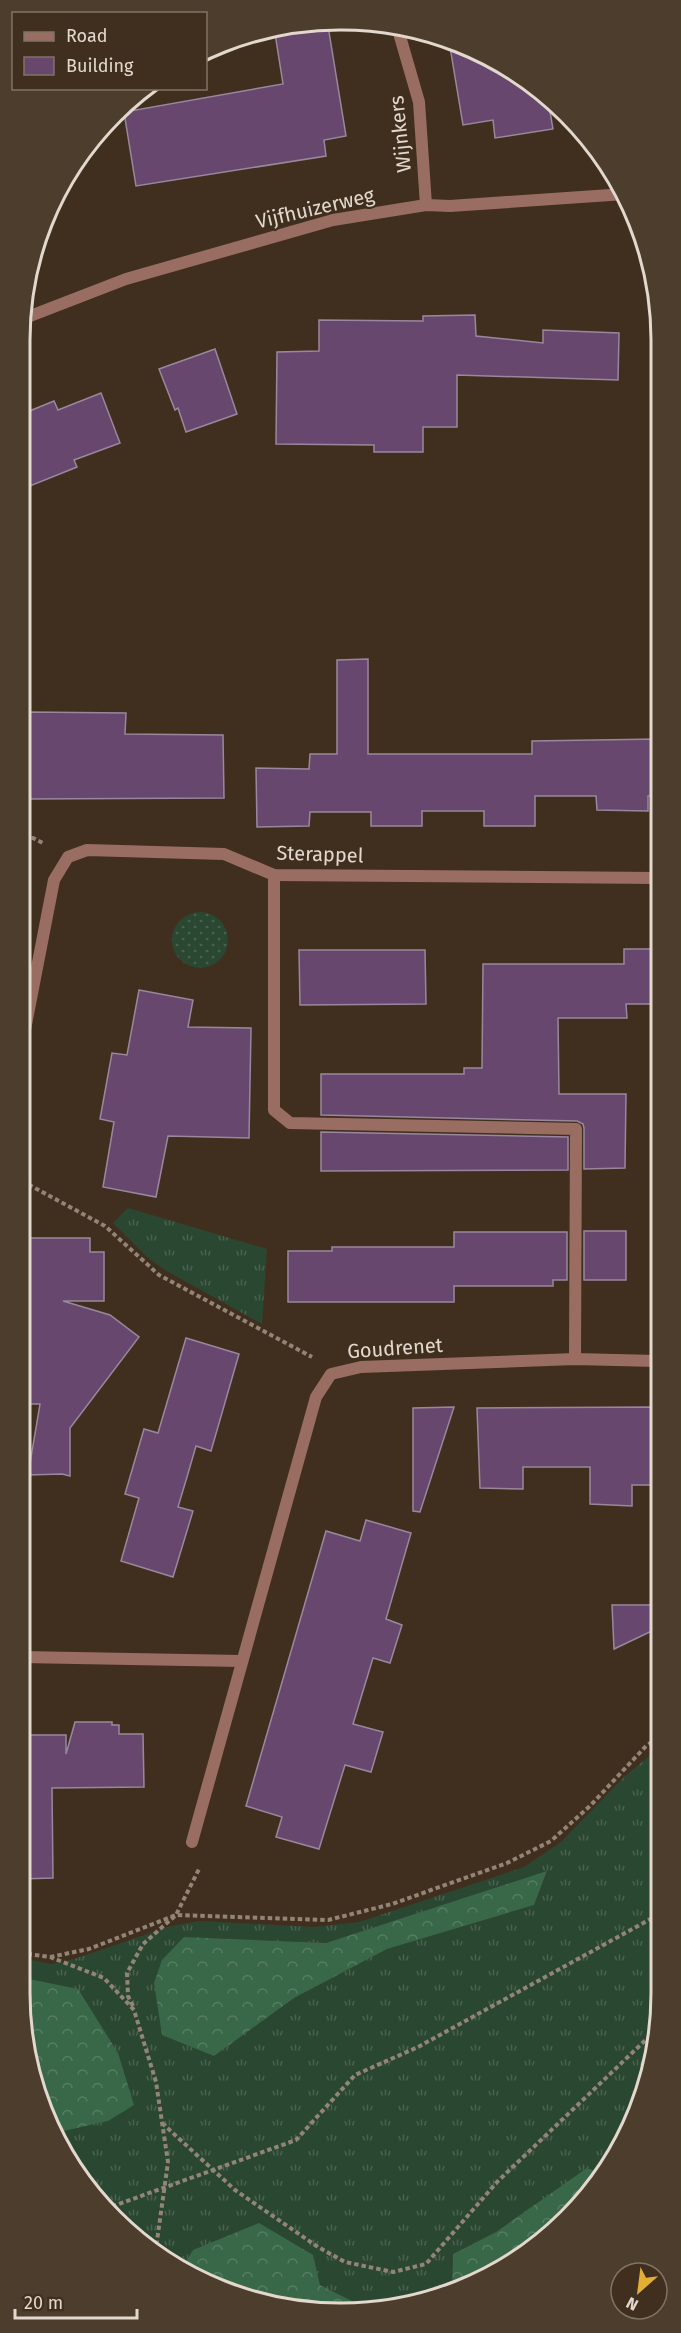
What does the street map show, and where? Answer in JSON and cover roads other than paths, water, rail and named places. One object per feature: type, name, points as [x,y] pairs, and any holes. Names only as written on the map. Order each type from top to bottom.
[{"type":"street","name":"Wijnkers","points":[[400,36],[419,102],[426,205]]},
{"type":"street","name":"Vijfhuizerweg","points":[[31,316],[126,279],[333,220],[426,205],[450,206],[614,195]]},
{"type":"street","name":"Sterappel","points":[[30,1004],[54,880],[68,857],[87,850],[224,854],[274,875],[651,878]]},
{"type":"street","points":[[274,875],[274,1110],[290,1123],[576,1129],[575,1359]]},
{"type":"street","name":"Goudrenet","points":[[192,1842],[316,1397],[331,1374],[361,1367],[575,1359],[651,1361]]},
{"type":"street","points":[[30,1657],[241,1661]]}]
